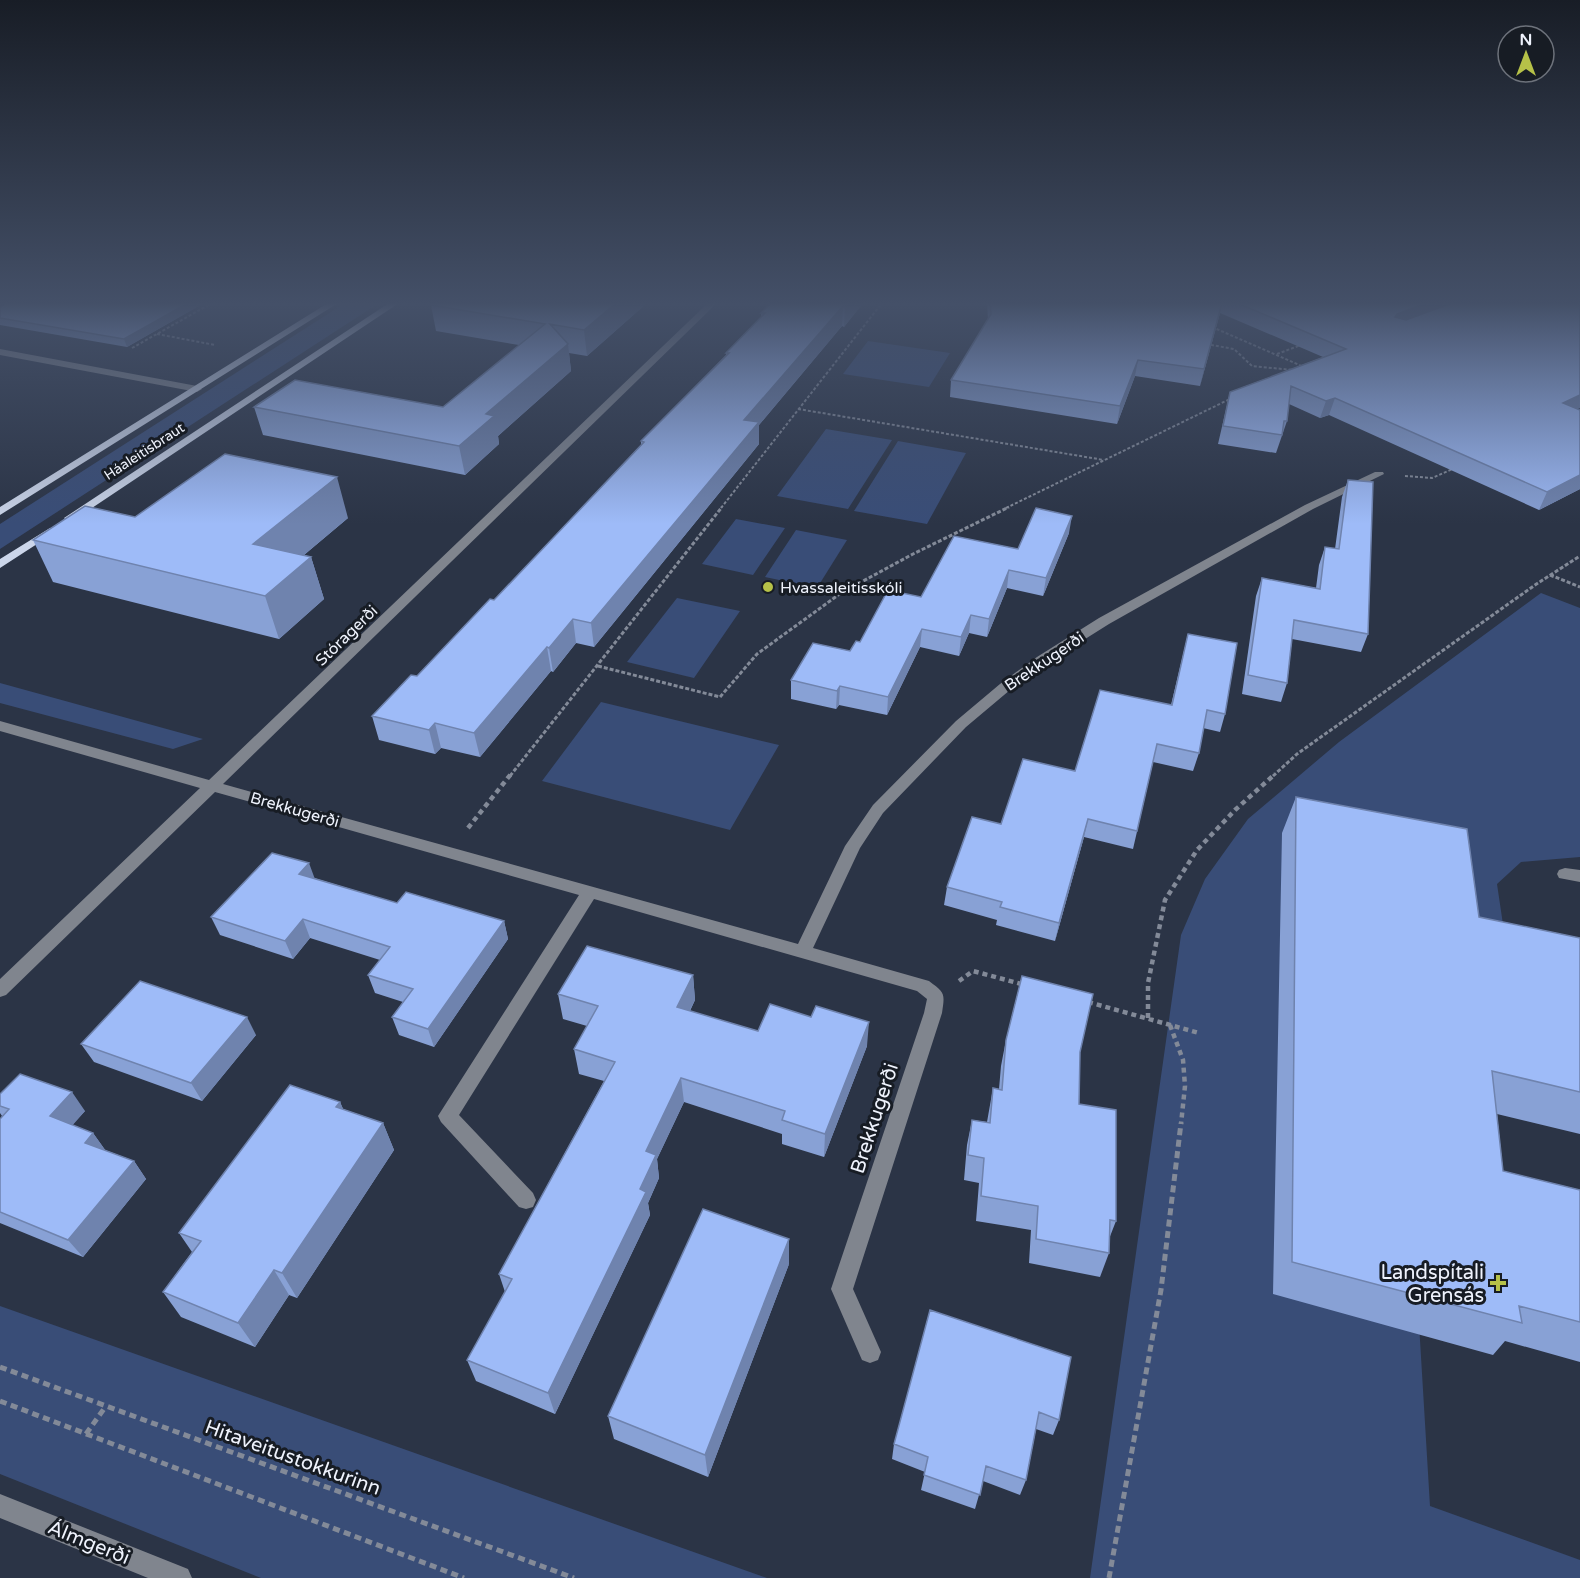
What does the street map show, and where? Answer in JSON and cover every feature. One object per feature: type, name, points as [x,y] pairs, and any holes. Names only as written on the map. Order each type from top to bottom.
[{"type":"main road","name":"Háaleitisbraut","points":[[0,512],[217,377]]},
{"type":"main road","name":"Háaleitisbraut","points":[[0,564],[284,377]]},
{"type":"street","points":[[131,377],[197,389]]},
{"type":"street","name":"Stóragerði","points":[[0,990],[637,377]]},
{"type":"street","name":"Brekkugerði","points":[[803,952],[853,846],[878,809],[961,724],[1005,687],[1042,660],[1104,621],[1309,507],[1379,474]]},
{"type":"street","name":"Brekkugerði","points":[[0,726],[922,986],[936,996],[842,1289],[870,1353]]},
{"type":"street","points":[[526,1200],[448,1116],[590,892]]},
{"type":"street","name":"Álmgerði","points":[[0,1506],[179,1578]]},
{"type":"path","points":[[448,852],[598,666],[823,377]]},
{"type":"path","points":[[598,666],[720,697],[758,654],[816,609],[842,593],[913,554],[1242,393]]},
{"type":"path","points":[[797,409],[1106,460]]},
{"type":"path","points":[[1379,474],[1432,478],[1463,464]]},
{"type":"path","points":[[1148,1018],[1148,983],[1165,900],[1197,850],[1235,810],[1297,754],[1580,556]]},
{"type":"path","points":[[1550,575],[1580,587]]},
{"type":"path","points":[[936,996],[973,971],[1028,986]]},
{"type":"path","points":[[1082,1001],[1199,1033]]},
{"type":"path","points":[[1109,1578],[1161,1290],[1185,1086],[1183,1060],[1170,1025]]},
{"type":"path","name":"Hitaveitustokkurinn","points":[[0,1367],[574,1578]]},
{"type":"path","points":[[0,1401],[464,1578]]},
{"type":"path","points":[[86,1434],[106,1406]]},
{"type":"shaded area","points":[[230,377],[266,377],[0,549],[0,524]]},
{"type":"shaded area","points":[[860,377],[935,377],[929,387]]},
{"type":"shaded area","points":[[826,429],[892,440],[848,509],[777,496]]},
{"type":"shaded area","points":[[898,441],[966,453],[927,524],[854,511]]},
{"type":"shaded area","points":[[736,519],[785,528],[753,575],[702,564]]},
{"type":"shaded area","points":[[796,530],[847,540],[817,588],[765,577]]},
{"type":"shaded area","points":[[1541,593],[1580,608],[1580,857],[1521,862],[1497,884],[1523,1059],[1403,1058],[1430,1506],[1580,1560],[1580,1578],[1090,1578],[1181,935],[1205,879],[1248,819],[1339,742]]},
{"type":"shaded area","points":[[677,598],[740,611],[694,678],[627,662]]},
{"type":"shaded area","points":[[0,683],[203,739],[173,749],[0,703]]},
{"type":"shaded area","points":[[601,702],[779,745],[730,830],[542,781]]},
{"type":"shaded area","points":[[0,1306],[767,1578],[261,1578],[0,1474]]},
{"type":"building","points":[[480,377],[530,377],[486,414],[494,416],[459,446],[254,407],[295,380],[443,407]]},
{"type":"building","points":[[705,377],[782,377],[744,420],[759,422],[591,623],[573,619],[474,733],[435,723],[429,730],[372,716],[411,675],[417,676],[490,599],[494,600],[644,442],[641,441]]},
{"type":"building","points":[[953,377],[1131,377],[1120,406],[951,380]]},
{"type":"building","points":[[1271,377],[1580,377],[1580,395],[1563,403],[1580,410],[1580,475],[1547,492],[1335,398],[1326,401],[1291,386],[1287,421],[1284,421],[1282,435],[1223,426],[1230,392]]},
{"type":"building","points":[[225,454],[337,477],[253,544],[311,557],[265,596],[33,540],[85,506],[135,517]]},
{"type":"building","points":[[1348,480],[1373,482],[1368,634],[1294,620],[1287,683],[1248,675],[1262,578],[1320,589],[1325,547],[1339,549]]},
{"type":"building","points":[[1036,508],[1072,516],[1046,578],[1009,570],[989,619],[971,615],[961,637],[922,629],[888,697],[840,686],[837,691],[791,680],[813,643],[850,651],[856,641],[860,642],[888,590],[921,597],[954,536],[1018,549]]},
{"type":"building","points":[[1188,634],[1237,643],[1225,714],[1207,710],[1199,753],[1157,744],[1137,831],[1088,819],[1059,923],[1000,907],[1002,902],[947,887],[972,817],[1001,824],[1023,759],[1075,771],[1100,690],[1172,705]]},
{"type":"building","points":[[1296,797],[1467,829],[1479,917],[1580,938],[1580,1092],[1492,1071],[1503,1171],[1580,1190],[1580,1322],[1519,1306],[1522,1323],[1292,1262]]},
{"type":"building","points":[[272,853],[309,863],[299,874],[397,903],[406,892],[504,921],[428,1029],[392,1017],[413,989],[368,975],[390,947],[303,919],[285,941],[211,917]]},
{"type":"building","points":[[587,946],[693,975],[677,1007],[758,1031],[770,1004],[811,1017],[816,1006],[869,1022],[825,1134],[782,1120],[785,1111],[681,1078],[646,1151],[656,1155],[640,1189],[646,1192],[548,1393],[467,1360],[512,1279],[499,1274],[615,1062],[574,1049],[598,1006],[558,994]]},
{"type":"building","points":[[1022,976],[1093,994],[1080,1052],[1079,1104],[1116,1110],[1116,1221],[1110,1220],[1109,1253],[1036,1239],[1038,1206],[981,1196],[984,1158],[968,1155],[972,1120],[990,1123],[993,1088],[1002,1090],[1006,1040]]},
{"type":"building","points":[[140,981],[247,1017],[191,1083],[81,1044]]},
{"type":"building","points":[[20,1074],[72,1092],[50,1116],[93,1133],[85,1143],[134,1161],[68,1240],[0,1212],[0,1119],[9,1109],[0,1106],[0,1094]]},
{"type":"building","points":[[290,1085],[340,1102],[336,1107],[383,1123],[282,1273],[274,1270],[238,1323],[163,1292],[201,1241],[179,1233]]},
{"type":"building","points":[[703,1209],[789,1239],[705,1455],[608,1416]]},
{"type":"building","points":[[930,1310],[1071,1357],[1059,1420],[1039,1412],[1026,1480],[986,1466],[980,1495],[924,1475],[928,1457],[894,1444]]},
{"type":"place","name":"Hvassaleitisskóli","points":[[768,587]]},
{"type":"place","name":"Landspítali Grensás","points":[[1498,1283]]}]
